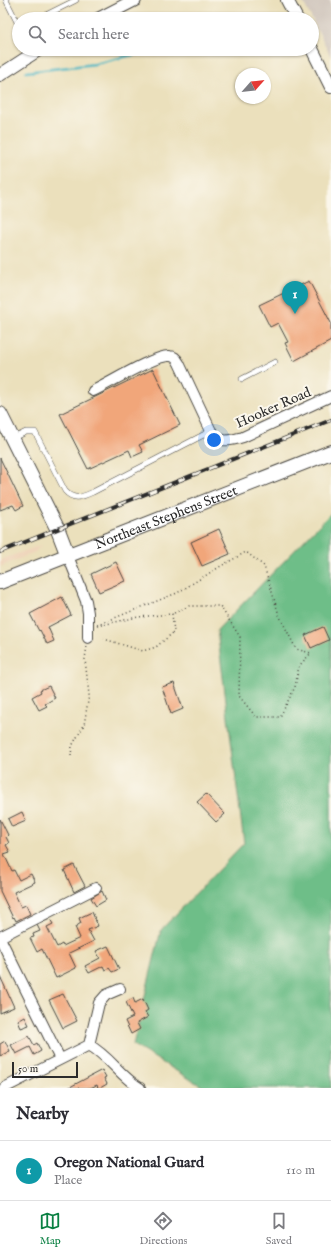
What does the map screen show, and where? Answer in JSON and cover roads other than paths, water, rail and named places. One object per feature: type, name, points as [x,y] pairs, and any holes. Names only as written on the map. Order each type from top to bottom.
[{"type":"main road","points":[[0,414],[58,530],[68,556]]},
{"type":"main road","name":"Northeast Stephens Street","points":[[0,582],[331,452]]},
{"type":"street","points":[[112,12],[135,0]]},
{"type":"street","points":[[287,0],[293,12]]},
{"type":"street","points":[[0,75],[28,56]]},
{"type":"street","points":[[316,56],[331,87]]},
{"type":"street","points":[[93,391],[157,358],[172,356],[180,363],[211,431]]},
{"type":"street","name":"Hooker Road","points":[[211,431],[222,441],[242,437],[331,396]]},
{"type":"street","points":[[68,556],[86,601],[88,612],[88,633]]},
{"type":"street","points":[[60,1059],[0,938],[96,888]]},
{"type":"street","points":[[90,1045],[99,1003],[106,995],[120,989]]},
{"type":"street","points":[[4,1088],[90,1045]]},
{"type":"street","points":[[90,1045],[98,1050],[131,1083],[140,1088]]},
{"type":"lane","points":[[6,0],[12,12]]},
{"type":"lane","points":[[52,12],[76,0]]},
{"type":"lane","points":[[242,379],[275,362]]},
{"type":"lane","points":[[12,438],[26,432],[35,432],[64,491],[69,495],[78,498],[93,492],[211,431]]},
{"type":"waterway","points":[[26,72],[95,64],[128,56]]},
{"type":"railway","points":[[0,552],[331,420]]},
{"type":"place","name":"Oregon National Guard","points":[[295,314]]}]
